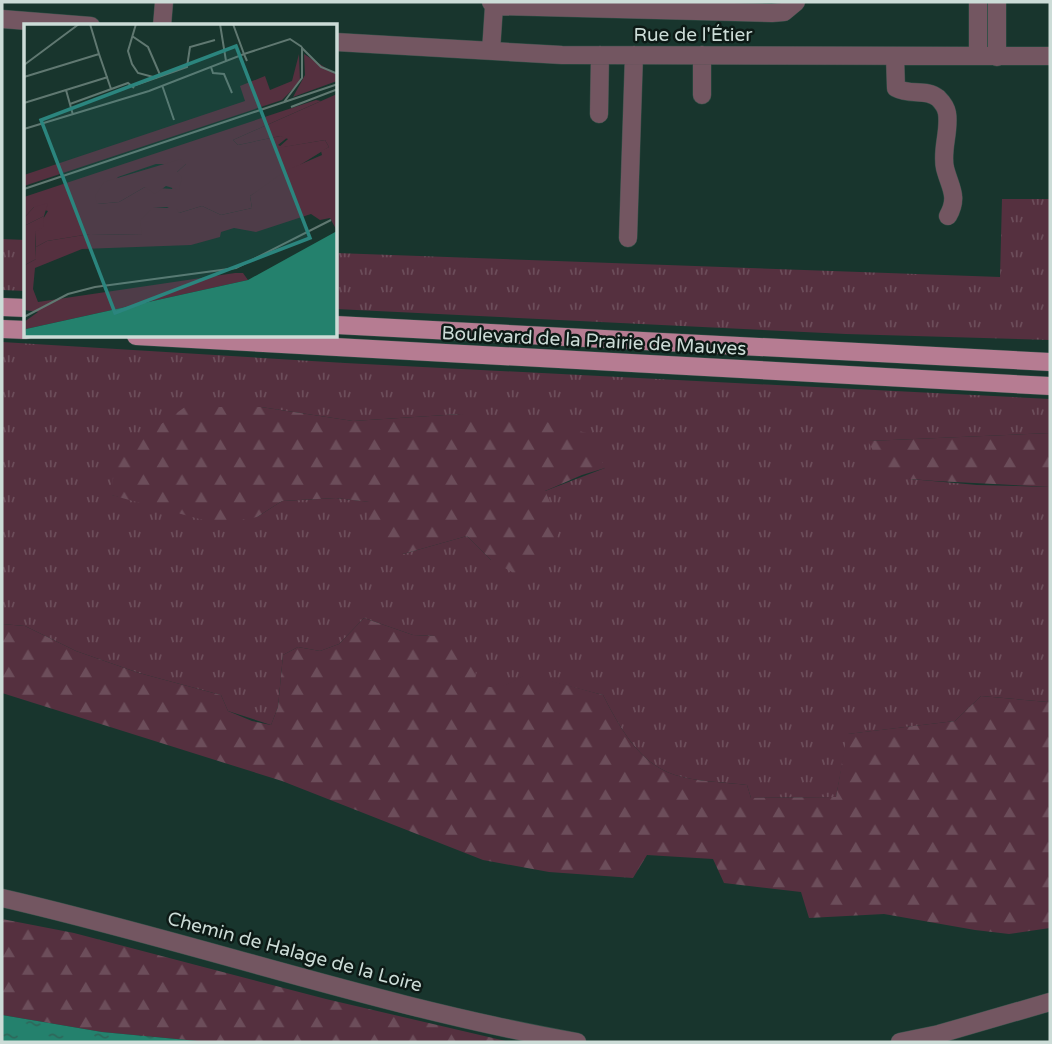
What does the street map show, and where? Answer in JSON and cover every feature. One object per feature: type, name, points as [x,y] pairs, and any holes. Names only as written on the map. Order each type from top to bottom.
[{"type":"main road","points":[[2,307],[24,308]]},
{"type":"main road","name":"Boulevard de la Prairie de Mauves","points":[[338,325],[1050,362]]},
{"type":"main road","points":[[405,329],[505,325],[1050,351]]},
{"type":"main road","points":[[2,329],[24,330]]},
{"type":"main road","name":"Boulevard de la Prairie de Mauves","points":[[173,338],[1050,386]]},
{"type":"street","points":[[162,24],[164,2]]},
{"type":"street","points":[[491,51],[493,4],[643,6],[772,13],[784,12],[796,2]]},
{"type":"street","points":[[978,2],[978,56]]},
{"type":"street","points":[[997,2],[997,57]]},
{"type":"street","points":[[2,19],[39,24]]},
{"type":"street","name":"Rue de l'Étier","points":[[338,42],[600,55],[1050,56]]},
{"type":"street","points":[[599,114],[600,55]]},
{"type":"street","points":[[628,238],[634,55]]},
{"type":"street","points":[[702,55],[702,95]]},
{"type":"street","points":[[895,56],[896,88],[904,93],[928,92],[937,97],[947,113],[945,168],[953,193],[953,206],[948,216]]},
{"type":"street","name":"Chemin de Halage de la Loire","points":[[2,898],[96,920],[363,993],[509,1029],[577,1042]]},
{"type":"street","points":[[900,1042],[939,1034],[1050,1002]]},
{"type":"green space","points":[[1002,199],[1050,199],[1050,340],[846,334],[338,309],[338,253],[1000,277]]},
{"type":"green space","points":[[2,239],[24,240],[24,291],[2,290]]},
{"type":"green space","points":[[2,342],[345,363],[1050,399],[1050,433],[869,441],[910,479],[977,485],[1050,487],[1048,702],[981,696],[955,721],[848,734],[836,797],[751,798],[747,785],[675,775],[662,770],[641,753],[623,731],[603,695],[526,675],[501,687],[485,688],[466,673],[435,636],[413,635],[364,618],[339,644],[320,651],[298,647],[283,655],[278,707],[271,725],[228,711],[221,695],[139,673],[76,651],[25,626],[2,624]],"holes":[[[261,407],[353,421],[461,414],[605,468],[545,491],[491,560],[467,536],[403,554],[370,502],[336,498],[282,501],[257,517],[148,504],[112,495]]]},
{"type":"green space","points":[[185,407],[261,407],[353,421],[461,414],[529,417],[590,434],[605,468],[545,491],[561,526],[551,554],[522,578],[491,560],[467,536],[403,554],[368,533],[369,502],[336,498],[282,501],[257,517],[218,524],[111,495],[116,456]]},
{"type":"green space","points":[[1050,433],[1050,487],[910,479],[884,472],[868,441]]},
{"type":"green space","points":[[364,618],[413,635],[435,636],[477,657],[475,681],[481,685],[500,686],[526,674],[603,695],[623,731],[641,753],[662,770],[683,777],[747,785],[751,798],[836,797],[847,734],[955,721],[981,696],[1048,702],[1050,698],[1050,928],[1009,934],[884,914],[809,918],[801,892],[724,883],[713,859],[647,855],[633,878],[549,872],[483,860],[282,781],[2,693],[2,624],[25,626],[76,651],[139,673],[221,695],[228,711],[271,725],[278,707],[283,655],[298,647],[320,651],[339,644]]},
{"type":"green space","points":[[2,919],[74,933],[326,999],[510,1042],[208,1042],[102,1032],[2,1015]]},
{"type":"water","points":[[2,1015],[102,1032],[208,1042],[2,1042]]}]
